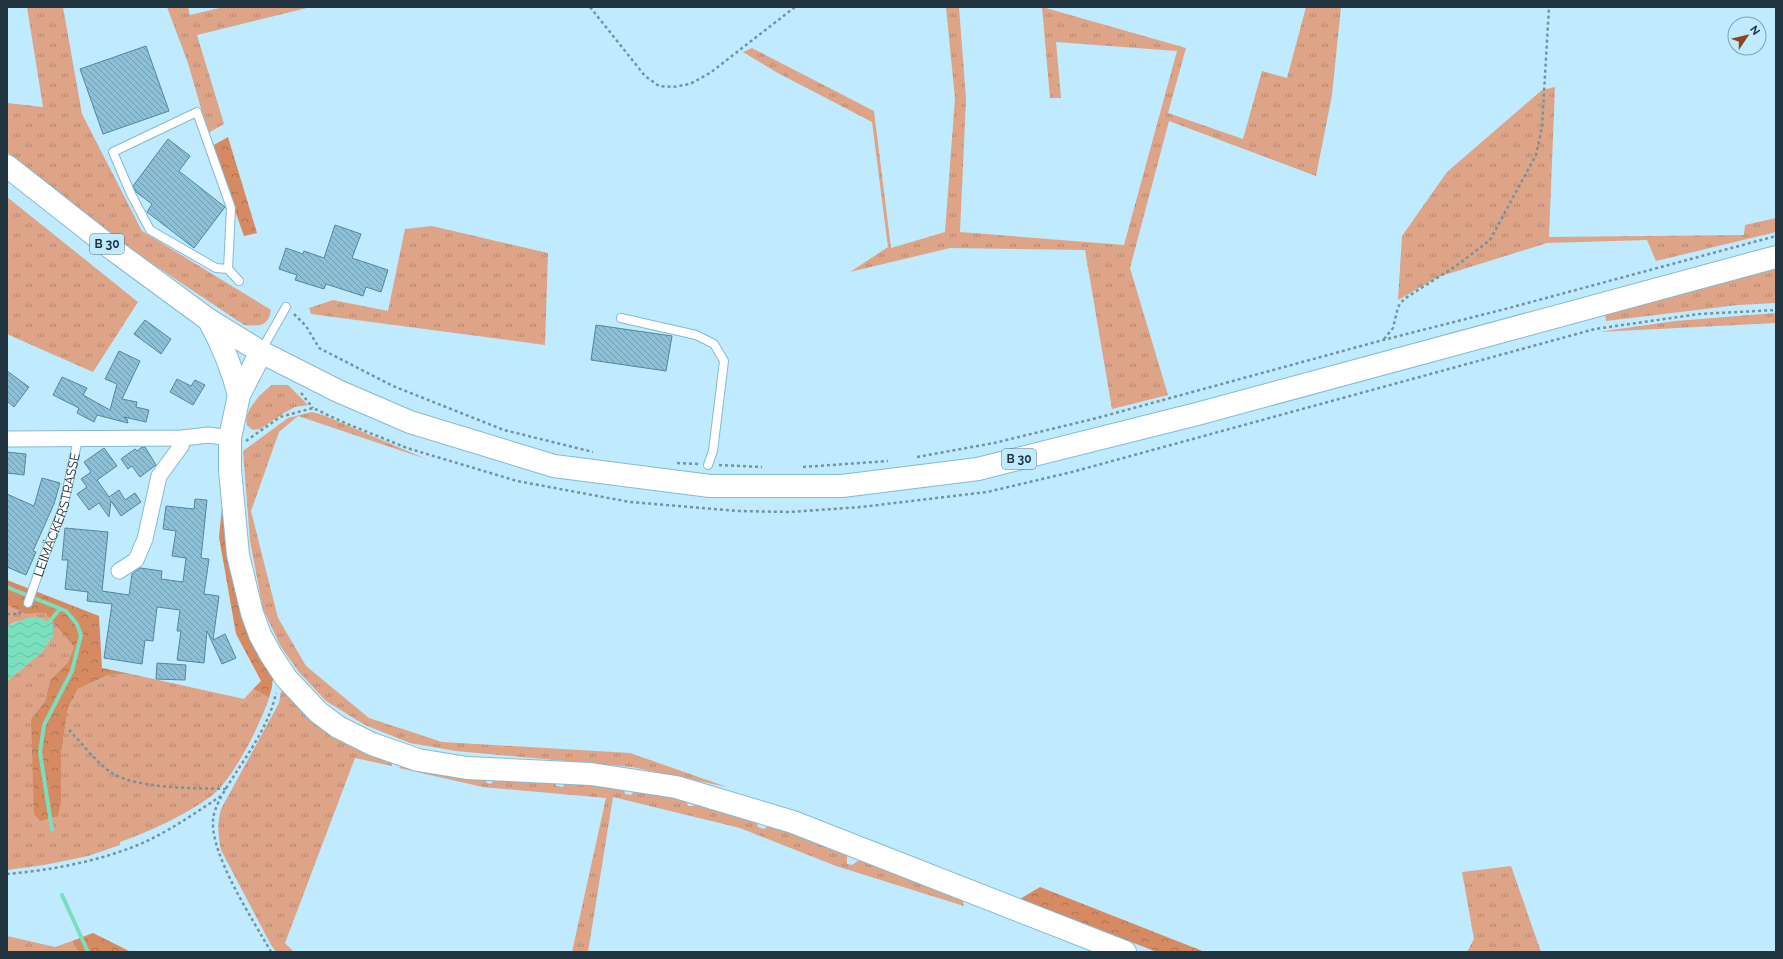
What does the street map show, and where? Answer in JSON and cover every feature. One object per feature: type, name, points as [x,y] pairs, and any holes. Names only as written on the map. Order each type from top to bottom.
[{"type":"main road","name":"B 30","points":[[7,166],[116,251],[209,320],[261,352],[338,391],[410,422],[554,466],[710,486],[842,486],[978,469],[1197,414],[1776,257]]},
{"type":"main road","points":[[209,320],[224,347],[233,371],[239,395],[237,442],[230,470],[238,555],[252,612],[260,635],[286,678],[318,712],[338,727],[372,744],[418,760],[467,768],[591,774],[676,787],[793,822],[1125,952]]},
{"type":"main road","points":[[239,395],[261,352]]},
{"type":"street","name":"LEIMÄCKERSTRASSE","points":[[7,439],[183,438],[208,435],[237,442]]},
{"type":"street","points":[[119,571],[136,560],[145,539],[159,476],[180,446],[183,438]]},
{"type":"lane","points":[[228,269],[231,208],[196,112],[113,152],[131,194],[150,230],[216,268],[228,269],[239,281]]},
{"type":"lane","points":[[261,352],[286,307]]},
{"type":"lane","points":[[621,318],[696,335],[714,344],[724,361],[713,451],[708,465]]},
{"type":"lane","name":"LEIMÄCKERSTRASSE","points":[[28,603],[63,508],[78,439]]},
{"type":"path","points":[[590,7],[645,76],[659,86],[673,87],[690,84],[710,73],[795,7]]},
{"type":"path","points":[[1384,340],[1393,328],[1398,307],[1404,299],[1456,266],[1490,240],[1536,155],[1542,127],[1549,7]]},
{"type":"path","points":[[910,459],[994,443],[1097,418],[1776,236]]},
{"type":"path","points":[[286,307],[306,326],[319,348],[393,386],[504,430],[594,452]]},
{"type":"path","points":[[237,442],[244,440],[248,441],[280,417],[313,408],[345,423],[407,448],[517,481],[630,502],[738,511],[790,512],[861,507],[987,492],[1072,472],[1595,329],[1699,314],[1776,310]]},
{"type":"path","points":[[799,467],[895,460]]},
{"type":"path","points":[[670,462],[768,467]]},
{"type":"path","points":[[7,614],[19,614],[28,603]]},
{"type":"path","points":[[271,952],[227,872],[217,850],[213,832],[214,814],[223,795],[255,742],[273,705],[276,690],[286,678]]},
{"type":"path","points":[[69,730],[100,763],[113,774],[127,780],[172,788],[226,789]]},
{"type":"path","points":[[7,874],[31,872],[68,865],[117,852],[148,840],[186,819],[223,795]]},
{"type":"green space","points":[[27,7],[63,7],[82,114],[142,231],[271,310],[268,320],[259,325],[244,325],[141,256],[7,152],[7,103],[43,107]]},
{"type":"green space","points":[[167,7],[188,7],[190,15],[224,7],[311,7],[197,35],[224,124],[208,133],[188,63]]},
{"type":"green space","points":[[946,7],[959,7],[966,99],[960,232],[1124,245],[1177,51],[1056,42],[1061,98],[1050,98],[1042,7],[1186,48],[1168,113],[1243,139],[1262,71],[1287,78],[1306,7],[1341,7],[1332,95],[1316,176],[1169,121],[1130,268],[1168,395],[1112,409],[1085,250],[950,248],[850,272],[888,247],[872,122],[776,72],[743,52],[752,48],[874,111],[891,248],[945,232],[955,98]]},
{"type":"green space","points":[[1555,87],[1549,237],[1744,235],[1745,225],[1776,218],[1776,232],[1656,261],[1647,240],[1547,243],[1438,277],[1398,300],[1402,236],[1447,172],[1542,90]]},
{"type":"green space","points":[[228,137],[257,233],[244,236],[212,146]]},
{"type":"green space","points":[[7,197],[138,302],[93,372],[9,335],[7,332]]},
{"type":"green space","points":[[432,226],[548,253],[545,345],[311,314],[309,308],[333,300],[388,311],[405,229]]},
{"type":"green space","points":[[1776,269],[1776,303],[1738,305],[1606,321],[1605,313]]},
{"type":"green space","points":[[1776,313],[1776,323],[1598,332],[1675,321]]},
{"type":"green space","points":[[272,385],[288,385],[308,405],[295,407],[260,429],[255,430],[249,428],[246,421],[250,409],[258,397]]},
{"type":"green space","points":[[312,412],[323,415],[426,459],[298,416],[279,432],[251,511],[278,618],[306,666],[369,718],[442,742],[630,753],[727,787],[632,767],[456,751],[410,743],[365,725],[326,701],[299,672],[281,647],[263,609],[250,541],[243,451],[288,418]]},
{"type":"green space","points":[[224,487],[273,677],[269,698],[253,689],[261,681],[236,634],[219,537]]},
{"type":"green space","points":[[7,580],[99,616],[102,668],[131,674],[108,675],[78,689],[68,708],[61,754],[61,803],[58,816],[40,821],[34,814],[31,719],[45,701],[50,680],[68,662],[74,647],[45,613],[25,614],[7,605]]},
{"type":"green space","points":[[7,605],[25,614],[45,613],[74,647],[68,662],[50,680],[45,701],[31,719],[61,803],[61,754],[68,708],[78,689],[108,675],[131,674],[244,699],[253,689],[269,698],[260,722],[245,751],[219,789],[210,797],[178,817],[120,842],[120,845],[88,856],[44,865],[7,870],[7,681],[41,653],[53,636],[53,625],[41,618],[15,622],[7,626]]},
{"type":"green space","points":[[284,690],[391,757],[392,766],[355,758],[285,943],[294,952],[276,952],[270,943],[221,850],[218,829],[221,809],[279,703],[281,692]]},
{"type":"green space","points":[[405,761],[485,778],[487,783],[491,784],[496,776],[555,779],[556,786],[563,787],[565,780],[623,784],[625,794],[631,795],[637,786],[686,797],[688,806],[693,806],[698,800],[756,818],[758,827],[764,829],[772,823],[847,853],[847,864],[852,865],[862,858],[962,899],[964,906],[836,866],[740,828],[613,797],[588,952],[572,952],[606,798],[483,787],[399,768]]},
{"type":"green space","points":[[1511,866],[1541,952],[1467,952],[1474,939],[1462,872]]},
{"type":"green space","points":[[1040,887],[1205,952],[1157,952],[1020,899]]},
{"type":"green space","points":[[93,933],[131,952],[79,952],[72,941]]},
{"type":"green space","points":[[7,936],[55,947],[72,941],[79,952],[7,952]]},
{"type":"water","points":[[30,617],[41,618],[53,624],[53,636],[41,653],[7,681],[7,626]]},
{"type":"building","points":[[146,46],[169,111],[103,134],[80,69]]},
{"type":"building","points":[[168,139],[190,156],[179,171],[225,207],[194,248],[147,212],[152,204],[136,192],[133,186]]},
{"type":"building","points":[[335,225],[361,234],[352,258],[388,270],[381,292],[366,287],[363,296],[326,284],[324,289],[295,280],[297,275],[279,269],[286,248],[303,254],[304,251],[324,258]]},
{"type":"building","points":[[145,320],[171,339],[161,354],[134,334]]},
{"type":"building","points":[[596,325],[672,336],[666,371],[591,360]]},
{"type":"building","points":[[119,351],[140,361],[122,399],[137,402],[136,407],[149,410],[146,422],[124,417],[127,419],[128,423],[97,415],[94,422],[77,413],[79,408],[53,395],[62,377],[87,388],[83,395],[110,410],[117,384],[105,379]]},
{"type":"building","points":[[7,371],[29,387],[14,407],[7,401]]},
{"type":"building","points":[[177,379],[191,386],[195,380],[205,385],[193,405],[170,392]]},
{"type":"building","points":[[142,447],[145,447],[156,465],[140,477],[132,466],[128,469],[121,459],[135,449],[137,451]]},
{"type":"building","points":[[104,448],[117,466],[97,480],[109,497],[119,490],[125,500],[135,493],[141,502],[121,516],[111,501],[109,517],[99,503],[89,510],[77,494],[87,487],[81,479],[91,472],[84,462]]},
{"type":"building","points":[[7,452],[26,454],[24,475],[7,473]]},
{"type":"building","points":[[42,478],[60,483],[54,504],[33,551],[36,552],[26,575],[7,567],[7,494],[34,506]]},
{"type":"building","points":[[195,499],[207,500],[201,558],[209,559],[204,594],[219,596],[213,640],[225,634],[236,658],[222,664],[207,631],[204,663],[177,660],[181,631],[177,631],[180,610],[157,607],[153,641],[145,640],[142,664],[104,658],[112,604],[87,601],[88,592],[65,589],[68,560],[62,560],[65,528],[108,532],[102,591],[129,595],[132,574],[140,568],[162,571],[161,579],[183,582],[186,558],[172,556],[176,531],[163,529],[166,506],[194,509]]},
{"type":"building","points":[[157,663],[186,665],[185,680],[156,679]]},
{"type":"waterway","points":[[7,587],[66,611],[77,624],[81,635],[72,671],[44,725],[40,752],[52,830]]},
{"type":"waterway","points":[[49,622],[60,609]]},
{"type":"waterway","points":[[62,895],[88,952]]}]
